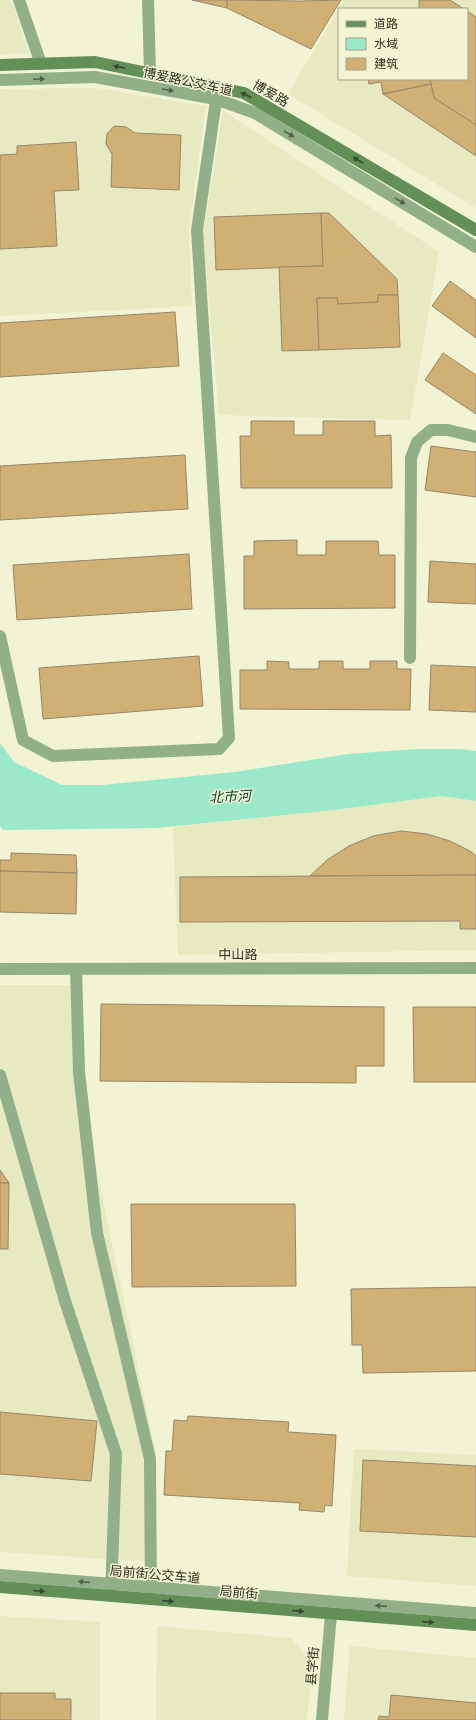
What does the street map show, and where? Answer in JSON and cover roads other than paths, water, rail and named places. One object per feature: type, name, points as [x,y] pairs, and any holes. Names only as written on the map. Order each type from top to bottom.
[{"type":"main road","name":"博爱路","points":[[0,65],[95,62],[150,73],[217,93],[244,93],[476,230]]},
{"type":"main road","name":"局前街","points":[[0,1587],[111,1590],[151,1593],[331,1614],[476,1625]]},
{"type":"street","points":[[20,0],[41,64]]},
{"type":"street","points":[[148,0],[150,73]]},
{"type":"street","name":"博爱路公交车道","points":[[0,80],[95,77],[217,93],[255,113],[476,247]]},
{"type":"street","points":[[0,636],[23,740],[53,756],[219,749],[229,738],[197,230],[217,93]]},
{"type":"street","points":[[410,658],[411,458],[417,442],[430,430],[448,430],[476,437]]},
{"type":"street","name":"中山路","points":[[0,969],[476,968]]},
{"type":"street","points":[[76,969],[79,1072],[97,1233],[150,1459],[151,1593]]},
{"type":"street","points":[[0,1075],[65,1301],[116,1454],[111,1590]]},
{"type":"street","name":"局前街公交车道","points":[[0,1575],[111,1590]]},
{"type":"street","name":"局前街公交车道","points":[[151,1593],[476,1613]]},
{"type":"street","name":"县学街","points":[[322,1720],[331,1614]]},
{"type":"water","name":"北市河","points":[[0,743],[14,762],[62,785],[102,785],[235,772],[348,754],[417,749],[461,749],[476,751],[476,801],[441,796],[334,810],[157,828],[3,830],[0,826]]}]
